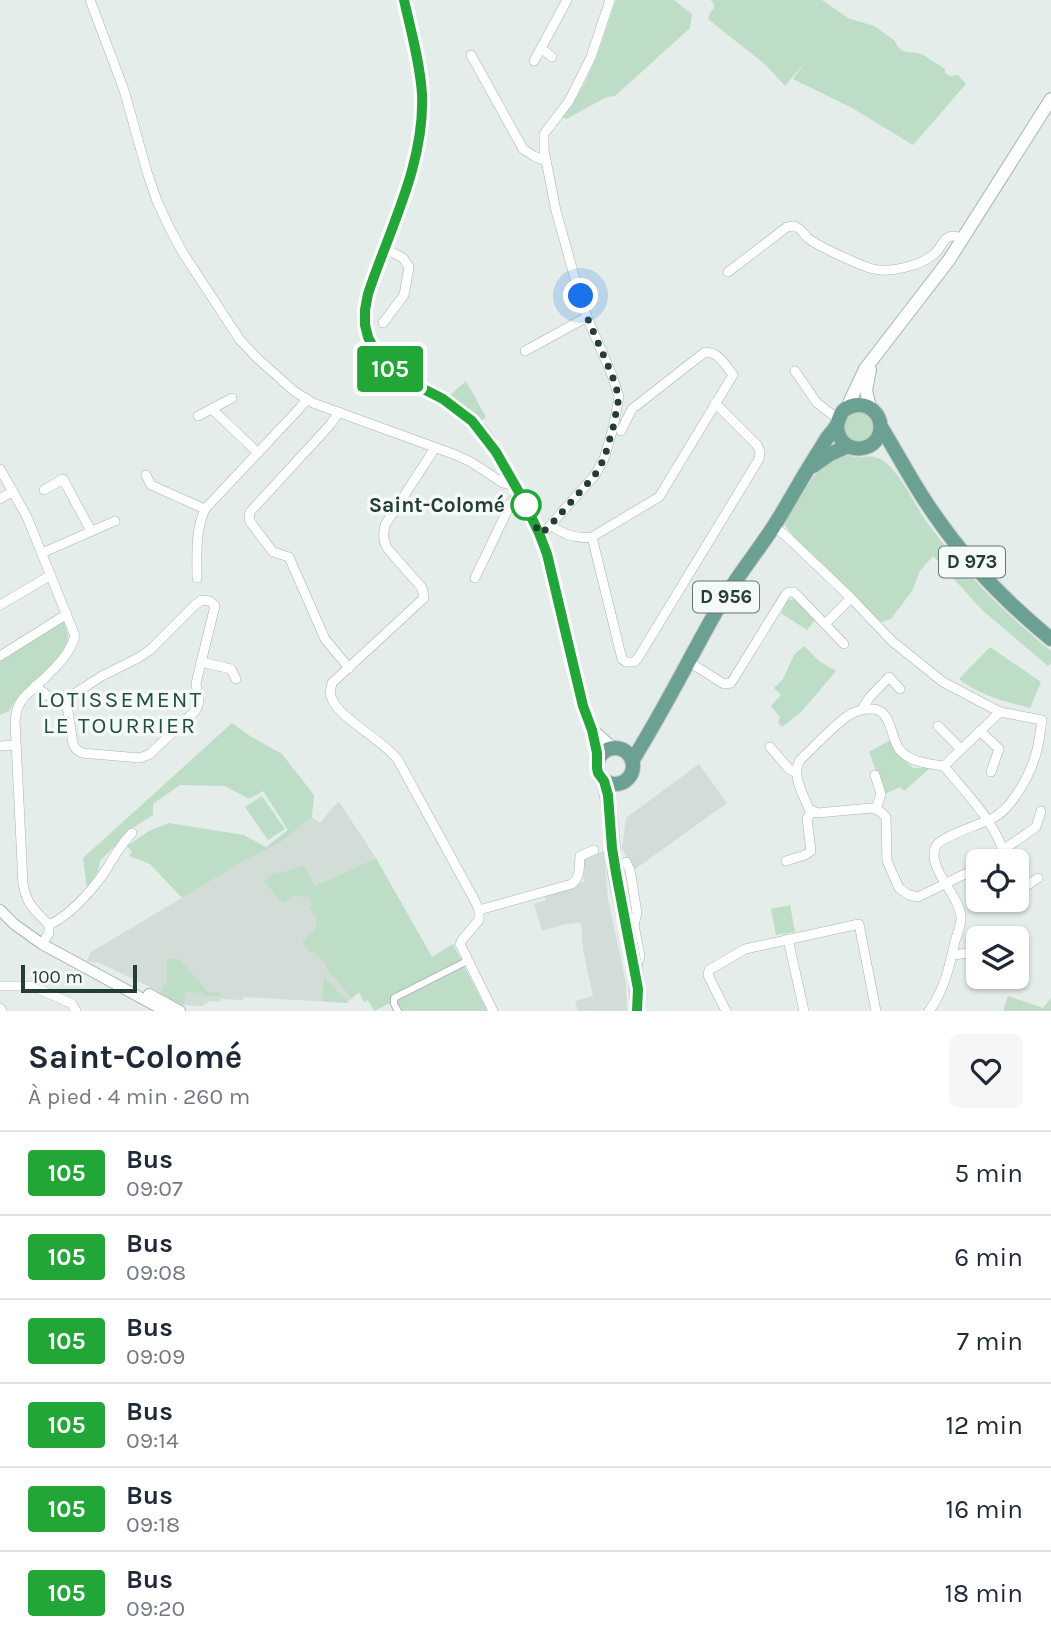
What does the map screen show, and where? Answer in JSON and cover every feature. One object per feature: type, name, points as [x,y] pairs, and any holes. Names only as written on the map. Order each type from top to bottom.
[{"type":"main road","points":[[404,0],[420,76],[422,114],[415,161],[368,294],[365,325],[371,345],[386,366],[398,376],[443,399],[465,414],[484,434],[518,490],[539,533],[583,706],[592,730],[598,773],[604,781],[608,795],[616,873],[635,968],[637,1011]]},
{"type":"main road","points":[[848,407],[876,353],[939,274],[1051,99]]},
{"type":"main road","points":[[870,408],[866,390],[876,353]]},
{"type":"main road","points":[[863,405],[870,408],[878,416],[881,428],[877,439],[869,447],[858,449],[848,446],[839,438],[837,422],[848,407],[863,405]]},
{"type":"main road","name":"D 956","points":[[622,753],[653,728],[725,598],[774,527],[837,422]]},
{"type":"main road","name":"D 973","points":[[881,428],[944,528],[977,569],[1051,639]]},
{"type":"main road","name":"D 956","points":[[807,472],[830,454],[848,446]]},
{"type":"main road","name":"D 973","points":[[869,447],[889,456],[907,473]]},
{"type":"main road","points":[[592,730],[622,753],[632,771],[624,782],[614,784],[604,781]]},
{"type":"main road","points":[[598,759],[601,754],[622,753]]},
{"type":"main road","points":[[611,830],[624,782]]},
{"type":"street","points":[[90,0],[124,90],[157,201],[183,253],[240,340],[257,358],[307,399],[471,462],[518,490],[475,578]]},
{"type":"street","points":[[534,61],[567,0]]},
{"type":"street","points":[[539,533],[547,529],[600,467],[613,428],[619,397],[587,317],[556,211],[544,134],[569,101],[591,57],[610,0]]},
{"type":"street","points":[[541,48],[552,57]]},
{"type":"street","points":[[471,55],[523,149],[546,160]]},
{"type":"street","points":[[728,271],[792,226],[797,227],[810,240],[873,269],[892,269],[917,263],[939,250],[945,239],[953,236],[963,239]]},
{"type":"street","points":[[383,323],[404,295],[409,267],[403,258],[384,248]]},
{"type":"street","points":[[525,351],[587,317]]},
{"type":"street","points":[[551,524],[572,536],[592,537],[659,497],[733,375],[720,358],[712,352],[705,352],[632,410],[621,431]]},
{"type":"street","points":[[794,371],[817,403],[837,422]]},
{"type":"street","points":[[198,416],[232,398]]},
{"type":"street","points":[[197,578],[197,536],[205,509],[307,399]]},
{"type":"street","points":[[592,537],[622,659],[634,662],[759,459],[757,445],[715,402]]},
{"type":"street","points":[[212,409],[258,453]]},
{"type":"street","points":[[339,412],[250,512],[249,518],[273,552],[289,557],[326,639],[349,668]]},
{"type":"street","points":[[435,448],[385,525],[383,533],[387,548],[422,588],[424,598],[332,683],[330,693],[332,701],[341,712],[391,751],[398,760],[479,910],[479,920],[460,944],[493,1011]]},
{"type":"street","points":[[486,472],[501,460]]},
{"type":"street","points":[[0,469],[27,517],[75,636],[72,645],[56,667],[19,705],[15,721],[23,884],[31,907],[49,925],[49,933],[42,944]]},
{"type":"street","points":[[146,475],[152,485],[205,509]]},
{"type":"street","points":[[44,489],[63,479],[91,531]]},
{"type":"street","points":[[0,499],[13,491]]},
{"type":"street","points":[[42,553],[115,521]]},
{"type":"street","points":[[774,527],[851,598],[892,641],[943,682],[1000,712],[1042,720],[1035,758],[1008,806],[999,815],[940,841],[935,848],[937,867],[956,900],[961,919],[952,955],[936,1001],[929,1011]]},
{"type":"street","points":[[0,605],[51,575]]},
{"type":"street","points":[[689,662],[723,684],[731,682],[789,592],[794,592],[844,644]]},
{"type":"street","points":[[825,624],[851,598]]},
{"type":"street","points":[[35,686],[48,696],[66,699],[150,650],[202,600],[210,601],[215,606],[196,683],[199,702],[196,710],[150,754],[140,758],[82,753],[73,744],[66,699]]},
{"type":"street","points":[[0,656],[67,614]]},
{"type":"street","points":[[201,662],[231,669],[236,678]]},
{"type":"street","points":[[862,709],[889,677],[900,689]]},
{"type":"street","points":[[966,873],[918,897],[909,895],[899,888],[887,861],[887,817],[876,809],[817,813],[812,811],[796,772],[797,764],[850,714],[862,709],[878,708],[884,712],[899,748],[905,755],[944,766],[988,820],[1002,849]]},
{"type":"street","points":[[944,766],[1000,712]]},
{"type":"street","points":[[938,726],[961,749]]},
{"type":"street","points":[[979,731],[999,750],[991,772]]},
{"type":"street","points":[[0,746],[15,745]]},
{"type":"street","points":[[770,747],[789,769],[796,772]]},
{"type":"street","points":[[874,775],[881,793],[876,809]]},
{"type":"street","points":[[786,861],[805,855],[811,850],[807,819],[812,811]]},
{"type":"street","points":[[1004,849],[1036,827],[1041,811]]},
{"type":"street","points":[[49,925],[62,918],[89,893],[112,862],[120,844],[132,833]]},
{"type":"street","points":[[479,910],[572,884],[577,880],[580,856],[594,850]]},
{"type":"street","points":[[626,862],[630,870],[637,916],[634,925],[640,956],[635,968]]},
{"type":"street","points":[[1029,884],[1038,878]]},
{"type":"street","points":[[0,910],[42,944],[165,1011]]},
{"type":"street","points":[[726,1011],[708,975],[709,970],[745,949],[859,924],[876,1011]]},
{"type":"street","points":[[789,939],[804,1011]]},
{"type":"street","points":[[952,955],[966,953]]},
{"type":"street","points":[[398,1011],[394,998],[467,961]]},
{"type":"street","points":[[75,962],[110,974],[180,1011]]},
{"type":"street","points":[[0,986],[31,986],[71,1003],[76,1011]]},
{"type":"shaded area","points":[[699,764],[727,803],[634,870],[622,849],[626,818]]},
{"type":"shaded area","points":[[339,802],[376,858],[315,886],[366,986],[347,1003],[244,997],[243,1000],[210,1001],[202,1006],[182,1005],[100,963],[87,961],[91,952],[281,842],[312,817],[320,823]]},
{"type":"shaded area","points":[[604,851],[608,900],[626,983],[627,1011],[578,1011],[575,1001],[593,996],[583,950],[581,923],[565,924],[542,931],[534,904],[546,900],[545,897],[550,894],[582,883],[582,858]]},
{"type":"green space","points":[[616,0],[674,0],[692,14],[690,28],[615,96],[607,97],[566,119],[562,117],[588,76]]},
{"type":"green space","points":[[710,0],[822,0],[848,18],[874,26],[894,40],[903,51],[922,54],[945,69],[945,73],[950,76],[958,75],[966,84],[913,145],[852,108],[793,79],[805,62],[785,86],[766,65],[708,19],[714,8]]},
{"type":"green space","points":[[466,381],[486,417],[479,423],[477,417],[461,403],[448,397]]},
{"type":"green space","points":[[859,412],[870,416],[874,427],[870,438],[859,442],[848,438],[844,427],[848,416]]},
{"type":"green space","points":[[846,454],[878,458],[892,469],[924,518],[956,559],[1001,607],[1051,651],[1051,663],[1048,666],[982,610],[933,556],[920,571],[912,591],[891,619],[881,622],[794,537],[784,524],[800,497],[828,461]]},
{"type":"green space","points":[[795,599],[816,619],[807,630],[781,613],[788,600]]},
{"type":"green space","points":[[64,620],[68,637],[61,652],[18,697],[9,711],[0,715],[0,660]]},
{"type":"green space","points":[[804,646],[819,661],[836,671],[801,712],[782,727],[778,722],[780,717],[771,706],[781,695],[774,688],[783,679],[794,655]]},
{"type":"green space","points":[[990,647],[1041,682],[1030,708],[984,694],[959,679]]},
{"type":"green space","points":[[232,723],[282,754],[314,795],[312,817],[281,842],[182,898],[150,864],[129,856],[132,852],[127,846],[149,831],[169,823],[244,835],[266,847],[288,830],[263,791],[249,799],[225,786],[180,785],[153,804],[153,815],[131,829],[100,861],[98,871],[87,889],[83,858]]},
{"type":"green space","points":[[892,739],[899,755],[913,768],[930,768],[904,791],[900,787],[885,794],[869,752]]},
{"type":"green space","points":[[262,796],[285,829],[268,840],[245,807]]},
{"type":"green space","points":[[376,858],[432,957],[453,944],[487,1011],[399,1011],[393,1002],[374,1011],[368,1000],[364,1002],[359,992],[352,998],[327,970],[326,964],[302,942],[315,929],[317,918],[309,909],[312,905],[309,897],[293,896],[283,903],[264,881],[274,874],[303,865],[315,886]]},
{"type":"green space","points":[[790,905],[795,932],[776,935],[771,909]]},
{"type":"green space","points":[[167,959],[179,959],[208,992],[220,992],[219,996],[185,992],[182,1005],[160,993],[167,981]]},
{"type":"green space","points":[[324,977],[348,1002],[347,1003],[323,1001]]},
{"type":"green space","points":[[1008,996],[1043,1008],[1051,998],[1051,1011],[1003,1011]]},
{"type":"bus line","name":"105","points":[[404,0],[420,76],[422,106],[418,144],[406,189],[368,294],[365,325],[371,345],[386,366],[398,376],[458,409],[484,434],[520,494],[543,543],[583,706],[592,730],[598,773],[604,781],[608,795],[612,848],[638,989],[637,1011]]},
{"type":"place","name":"Saint-Colomé","points":[[526,505]]},
{"type":"district","name":"LOTISSEMENT LE TOURRIER","points":[[120,712]]},
{"type":"route","points":[[526,505],[539,533],[547,529],[595,475],[604,459],[613,428],[619,397],[581,296]]}]
